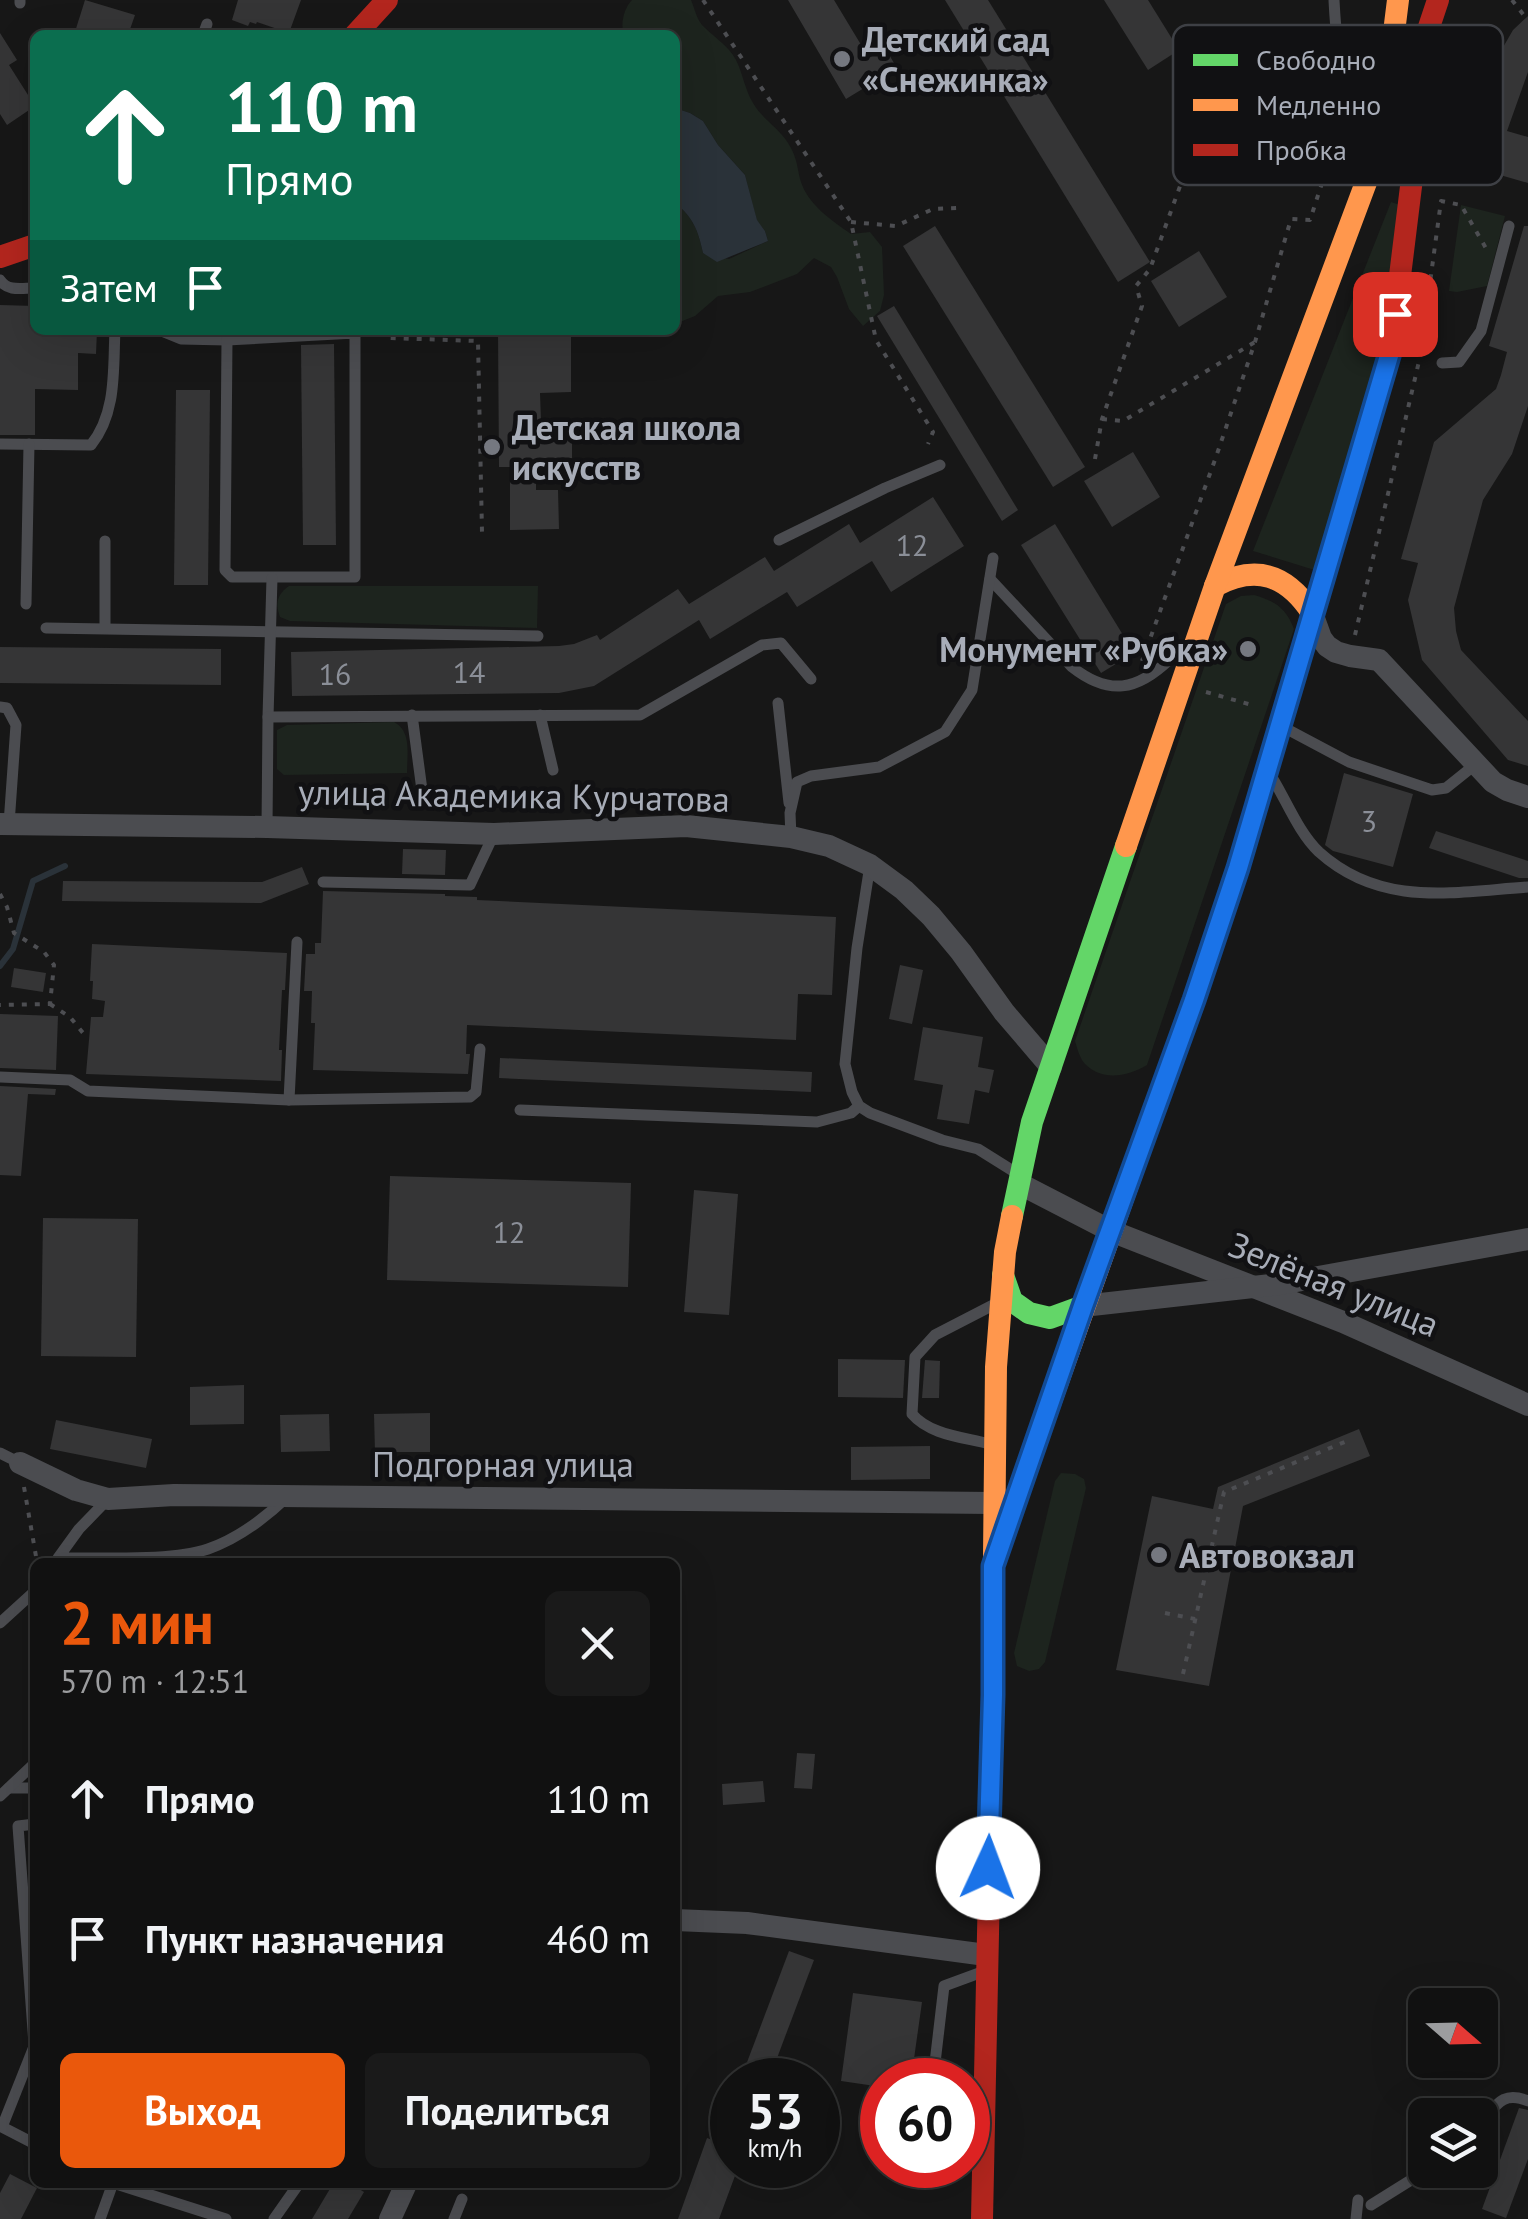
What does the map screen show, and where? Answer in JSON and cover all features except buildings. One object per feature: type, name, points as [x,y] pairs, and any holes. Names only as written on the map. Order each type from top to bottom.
[{"type":"main road","points":[[360,30],[388,0]]},
{"type":"main road","points":[[1395,25],[1398,0]]},
{"type":"main road","points":[[1430,25],[1438,0]]},
{"type":"main road","points":[[978,2058],[986,1962],[994,1445],[1001,1301],[1005,1252],[1032,1122],[1215,586],[1372,185]]},
{"type":"main road","points":[[993,1566],[1238,868],[1391,349],[1405,185]]},
{"type":"main road","points":[[0,257],[30,246]]},
{"type":"main road","points":[[1215,586],[1239,575],[1266,575],[1292,588],[1312,614]]},
{"type":"main road","points":[[1003,1275],[1012,1302],[1029,1313],[1050,1318],[1083,1306]]},
{"type":"main road","points":[[980,2188],[982,2219]]},
{"type":"street","points":[[1312,614],[1327,646],[1350,656],[1379,660],[1493,782],[1528,797]]},
{"type":"street","name":"улица Академика Курчатова","points":[[3,826],[267,827],[494,834],[686,826],[790,836],[829,846],[870,865],[904,890],[961,952],[995,1012],[1050,1067]]},
{"type":"street","name":"Зелёная улица","points":[[1021,1180],[1112,1231],[1343,1322],[1528,1405]]},
{"type":"street","points":[[1083,1306],[1255,1288],[1528,1239]]},
{"type":"street","name":"Подгорная улица","points":[[10,1458],[76,1490],[108,1499],[256,1489],[287,1497],[994,1502]]},
{"type":"street","points":[[680,1920],[746,1924],[986,1962]]},
{"type":"street","points":[[390,2219],[404,2188]]},
{"type":"lane","points":[[1334,0],[1337,25]]},
{"type":"lane","points":[[1442,363],[1459,362],[1481,331],[1509,226]]},
{"type":"lane","points":[[0,280],[10,289],[30,288]]},
{"type":"lane","points":[[0,444],[92,445],[108,417],[115,335]]},
{"type":"lane","points":[[170,335],[181,340],[307,335]]},
{"type":"lane","points":[[227,340],[226,570],[232,577],[354,577],[355,335]]},
{"type":"lane","points":[[26,604],[29,444]]},
{"type":"lane","points":[[779,540],[940,465]]},
{"type":"lane","points":[[105,628],[106,541]]},
{"type":"lane","points":[[790,812],[798,782],[811,776],[879,767],[944,732],[972,690],[993,558]]},
{"type":"lane","points":[[267,827],[272,578]]},
{"type":"lane","points":[[990,579],[1087,679],[1126,688],[1154,676],[1170,659]]},
{"type":"lane","points":[[46,628],[538,636]]},
{"type":"lane","points":[[268,716],[640,715],[762,645],[781,643],[811,679]]},
{"type":"lane","points":[[778,703],[790,836]]},
{"type":"lane","points":[[0,707],[7,708],[16,725],[3,826]]},
{"type":"lane","points":[[412,715],[422,790]]},
{"type":"lane","points":[[540,715],[552,770]]},
{"type":"lane","points":[[1280,724],[1349,762],[1432,790],[1446,788],[1476,764]]},
{"type":"lane","points":[[1267,770],[1318,851],[1363,880],[1382,888],[1430,893],[1528,886]]},
{"type":"lane","points":[[323,882],[470,885],[494,834]]},
{"type":"lane","points":[[870,865],[856,948],[846,1064],[858,1106],[942,1140],[978,1149],[1021,1180]]},
{"type":"lane","points":[[289,1100],[298,942]]},
{"type":"lane","points":[[0,1078],[70,1080],[88,1091],[289,1100],[470,1097],[476,1092],[480,1049]]},
{"type":"lane","points":[[520,1110],[817,1122],[851,1113],[858,1106]]},
{"type":"lane","points":[[994,1445],[931,1429],[912,1414],[915,1356],[935,1335],[1001,1301]]},
{"type":"lane","points":[[119,1558],[181,1556],[210,1549],[255,1524],[287,1497]]},
{"type":"lane","points":[[58,1558],[78,1529],[108,1499]]},
{"type":"lane","points":[[0,1623],[30,1596]]},
{"type":"lane","points":[[4,1792],[30,1768]]},
{"type":"lane","points":[[4,1792],[30,1789]]},
{"type":"lane","points":[[30,1825],[18,1826],[28,1872],[30,1929]]},
{"type":"lane","points":[[936,2058],[944,1986],[986,1962]]},
{"type":"lane","points":[[30,2054],[1,2128],[30,2142]]},
{"type":"lane","points":[[1498,2106],[1507,2097],[1528,2101]]},
{"type":"lane","points":[[1356,2219],[1365,2202],[1408,2180]]},
{"type":"lane","points":[[100,2219],[111,2188]]},
{"type":"lane","points":[[129,2188],[226,2219]]},
{"type":"lane","points":[[274,2219],[296,2188]]},
{"type":"lane","points":[[454,2219],[462,2199]]},
{"type":"path","points":[[703,0],[851,222],[876,340],[933,432],[928,444]]},
{"type":"path","points":[[1512,0],[1526,18]]},
{"type":"path","points":[[1095,459],[1102,419],[1142,306],[1136,286],[1150,269],[1180,185]]},
{"type":"path","points":[[1154,676],[1145,670],[1142,660],[1255,342],[1290,219],[1310,220],[1321,185]]},
{"type":"path","points":[[1350,656],[1420,357],[1441,200],[1461,206],[1493,263]]},
{"type":"path","points":[[851,222],[896,226],[933,210],[958,208]]},
{"type":"path","points":[[385,335],[478,341],[482,532]]},
{"type":"path","points":[[1102,419],[1123,422],[1255,342]]},
{"type":"path","points":[[1182,686],[1252,705]]},
{"type":"path","points":[[0,894],[14,933],[44,952],[54,965],[50,1004]]},
{"type":"path","points":[[0,1005],[50,1004],[83,1033]]},
{"type":"path","points":[[1182,1674],[1224,1492],[1346,1442]]},
{"type":"path","points":[[10,1458],[36,1558]]},
{"type":"path","points":[[1166,1613],[1195,1619]]},
{"type":"shaded area","points":[[632,0],[691,0],[702,24],[736,60],[757,109],[791,147],[808,196],[851,234],[870,232],[882,247],[884,295],[880,311],[863,326],[849,309],[831,267],[814,258],[797,274],[750,292],[718,296],[695,316],[680,322],[680,208],[694,225],[703,253],[729,259],[768,241],[757,221],[745,175],[703,121],[680,110],[680,30],[623,30]]},
{"type":"shaded area","points":[[680,110],[703,121],[745,175],[757,220],[768,241],[717,262],[703,253],[680,208]]},
{"type":"shaded area","points":[[1391,202],[1400,205],[1388,340],[1321,572],[1253,551]]},
{"type":"shaded area","points":[[1461,205],[1505,216],[1487,286],[1457,292],[1449,291]]},
{"type":"shaded area","points":[[289,586],[538,586],[537,628],[290,621],[280,617],[277,604]]},
{"type":"shaded area","points":[[1254,595],[1279,606],[1294,629],[1147,1065],[1124,1074],[1100,1073],[1083,1062],[1075,1041],[1226,604],[1241,596]]},
{"type":"shaded area","points":[[394,722],[406,737],[407,773],[284,775],[277,769],[277,730],[287,725]]},
{"type":"shaded area","points":[[1061,1473],[1084,1479],[1086,1488],[1045,1662],[1039,1669],[1029,1671],[1017,1666],[1014,1653],[1055,1481]]},
{"type":"waterway","points":[[0,966],[13,949],[33,881],[65,866]]},
{"type":"traffic: fast","points":[[1263,782],[1370,419]]},
{"type":"traffic: fast","points":[[1012,1216],[1032,1122],[1126,846]]},
{"type":"traffic: fast","points":[[1003,1275],[1012,1301],[1029,1313],[1050,1318],[1083,1306]]},
{"type":"traffic: slow","points":[[1395,25],[1398,0]]},
{"type":"traffic: slow","points":[[1126,846],[1215,586],[1365,185]]},
{"type":"traffic: slow","points":[[1215,586],[1244,576],[1270,577],[1292,590],[1312,613]]},
{"type":"traffic: slow","points":[[1003,1536],[1194,999],[1263,782]]},
{"type":"traffic: slow","points":[[992,1744],[996,1367],[1005,1252],[1012,1216]]},
{"type":"traffic: jam","points":[[360,30],[387,0]]},
{"type":"traffic: jam","points":[[1430,25],[1438,0]]},
{"type":"traffic: jam","points":[[1370,419],[1391,349],[1411,185]]},
{"type":"traffic: jam","points":[[0,257],[30,247]]},
{"type":"traffic: jam","points":[[982,2219],[992,1744]]},
{"type":"place","name":"Детский сад «Снежинка»","points":[[842,59]]},
{"type":"place","name":"Детская школа искусств","points":[[492,447]]},
{"type":"place","name":"Монумент «Рубка»","points":[[1248,649]]},
{"type":"place","name":"Автовокзал","points":[[1159,1555]]},
{"type":"route","points":[[988,1868],[993,1566],[1238,868],[1391,349],[1395,314]]}]
